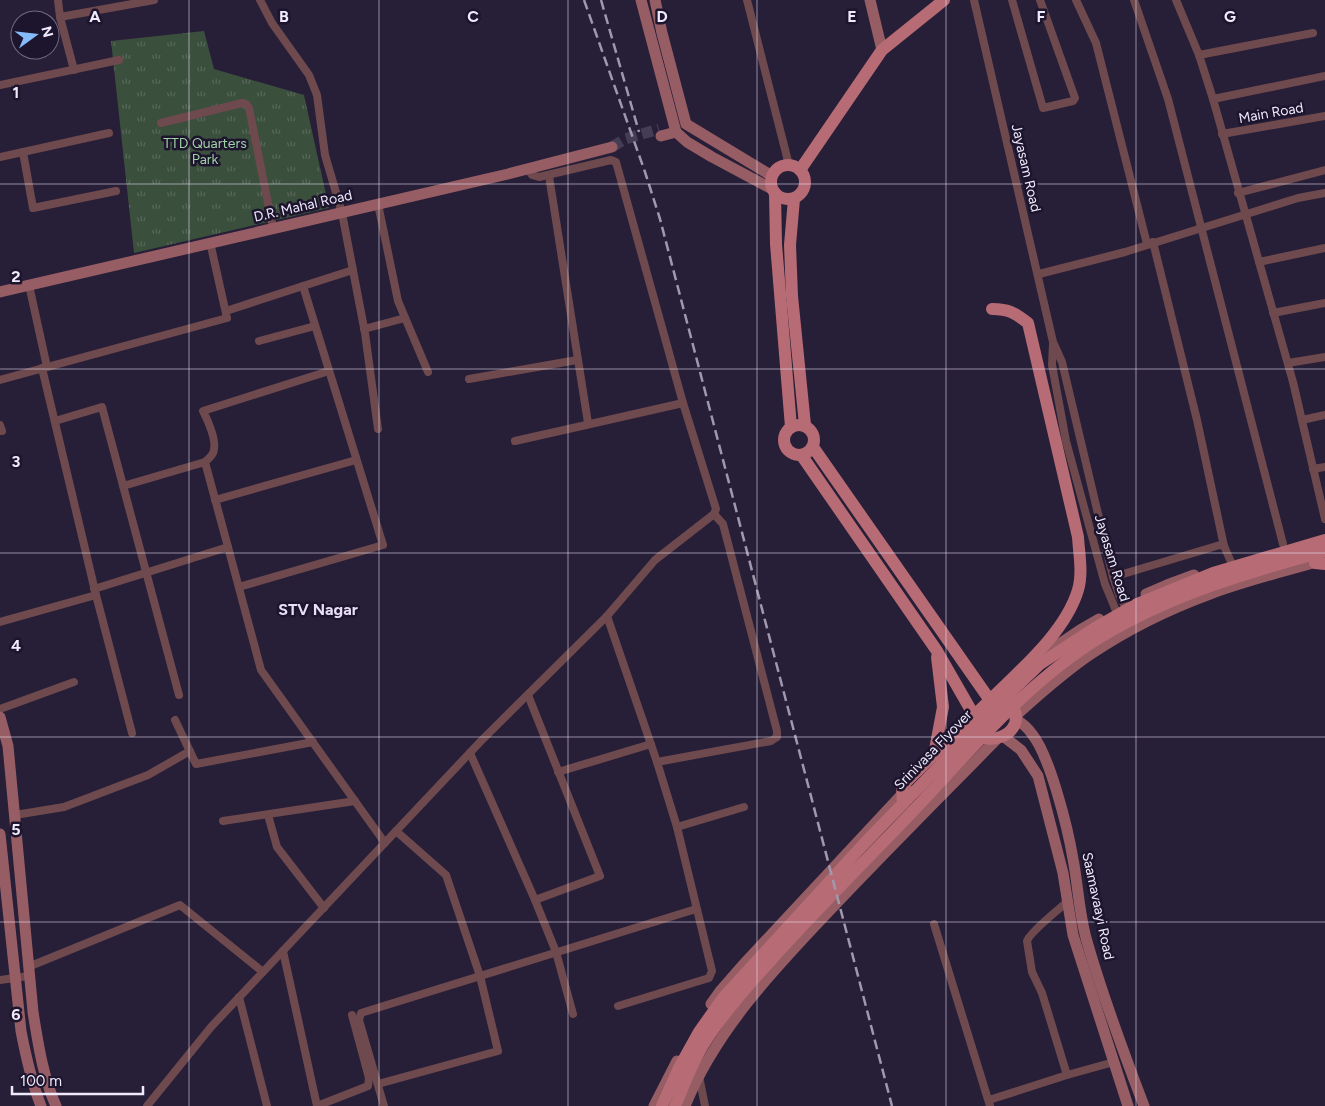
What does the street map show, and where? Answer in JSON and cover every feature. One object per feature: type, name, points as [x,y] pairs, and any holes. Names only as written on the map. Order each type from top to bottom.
[{"type":"main road","points":[[795,167],[882,50],[944,0]]},
{"type":"main road","points":[[773,186],[786,200],[794,199],[801,194],[805,186],[805,177],[795,167],[780,166],[773,186],[791,427],[784,436],[785,448],[794,455],[802,456],[809,453],[815,440],[813,434],[805,425],[792,296],[790,245],[794,199]]},
{"type":"main road","points":[[903,803],[902,786],[1024,667],[1058,629],[1070,610],[1079,588],[1081,568],[1078,537],[1028,323],[1014,312],[1004,309],[992,309]]},
{"type":"main road","points":[[791,427],[805,425]]},
{"type":"main road","points":[[813,446],[990,696]]},
{"type":"main road","points":[[802,456],[936,651],[971,716],[973,727],[977,733],[990,739],[1001,738],[1010,732],[1015,718],[1012,706],[1006,700],[990,696],[976,703],[971,716]]},
{"type":"main road","points":[[1238,559],[1325,532]]},
{"type":"main road","name":"Srinivasa Flyover","points":[[662,1106],[699,1032],[724,998],[805,907],[903,803],[1040,664],[1095,628],[1137,604],[1213,573],[1325,540]]},
{"type":"main road","name":"Srinivasa Flyover","points":[[675,1106],[705,1042],[746,988],[811,916],[1007,712],[1046,676],[1098,639],[1144,612],[1234,577],[1325,551]]},
{"type":"main road","points":[[933,760],[943,707],[936,651]]},
{"type":"street","points":[[74,70],[60,17],[134,2],[154,0]]},
{"type":"street","points":[[260,0],[272,23],[309,75],[317,95],[327,166],[342,213],[364,329],[378,429]]},
{"type":"street","points":[[641,0],[674,128],[687,142],[712,157],[773,186]]},
{"type":"street","points":[[655,0],[686,124],[773,186]]},
{"type":"street","points":[[747,0],[795,167]]},
{"type":"street","points":[[870,0],[882,50]]},
{"type":"street","name":"Jayasam Road","points":[[974,0],[1039,274],[1053,342],[1062,362],[1119,608]]},
{"type":"street","points":[[1012,0],[1043,108],[1073,101],[1075,98],[1040,0]]},
{"type":"street","points":[[1076,0],[1096,43],[1197,420],[1224,546],[1238,559]]},
{"type":"street","points":[[1134,0],[1168,99],[1284,544]]},
{"type":"street","points":[[1176,0],[1200,55],[1213,99],[1288,363],[1313,470],[1323,504],[1325,519]]},
{"type":"street","points":[[1200,55],[1313,33]]},
{"type":"street","points":[[0,85],[119,60]]},
{"type":"street","points":[[1213,99],[1325,76]]},
{"type":"street","points":[[161,123],[242,103],[246,104],[249,108],[253,126],[273,228]]},
{"type":"street","name":"Main Road","points":[[1222,134],[1325,116]]},
{"type":"street","points":[[660,133],[674,128]]},
{"type":"street","points":[[0,157],[109,133]]},
{"type":"street","name":"D.R. Mahal Road","points":[[0,290],[342,213],[612,147]]},
{"type":"street","points":[[23,152],[33,208],[116,191]]},
{"type":"street","points":[[147,1106],[211,1027],[470,753],[607,616],[654,560],[714,514],[716,506],[684,403],[616,162],[611,160],[539,177],[532,175],[528,169]]},
{"type":"street","points":[[1238,192],[1325,170]]},
{"type":"street","points":[[548,176],[588,421],[586,426]]},
{"type":"street","points":[[1039,274],[1124,252],[1298,198],[1325,193]]},
{"type":"street","points":[[378,204],[398,301],[428,372]]},
{"type":"street","points":[[0,380],[228,318],[210,242]]},
{"type":"street","points":[[1259,262],[1325,248]]},
{"type":"street","points":[[226,311],[352,270]]},
{"type":"street","points":[[29,285],[54,421],[95,592],[132,733]]},
{"type":"street","points":[[239,588],[383,545],[303,286]]},
{"type":"street","points":[[1274,313],[1325,303]]},
{"type":"street","points":[[364,329],[405,318]]},
{"type":"street","points":[[259,341],[315,326]]},
{"type":"street","name":"Jayasam Road","points":[[1053,342],[1052,365],[1066,441],[1105,584],[1132,629]]},
{"type":"street","points":[[1288,363],[1325,357]]},
{"type":"street","points":[[469,379],[577,360]]},
{"type":"street","points":[[123,486],[205,462],[213,453],[214,443],[210,426],[203,411],[329,371]]},
{"type":"street","points":[[515,441],[684,403]]},
{"type":"street","points":[[54,421],[102,407],[180,695]]},
{"type":"street","points":[[1302,420],[1325,415]]},
{"type":"street","points":[[0,425],[2,431],[0,431]]},
{"type":"street","points":[[215,500],[356,460]]},
{"type":"street","points":[[205,462],[261,670],[385,843]]},
{"type":"street","points":[[1313,470],[1325,466]]},
{"type":"street","points":[[657,762],[771,741],[777,737],[723,524],[714,514]]},
{"type":"street","points":[[990,696],[1036,660],[1080,630],[1119,608],[1167,585],[1238,559],[1325,536]]},
{"type":"street","points":[[1113,577],[1220,545],[1224,546]]},
{"type":"street","points":[[0,622],[95,592],[146,572],[228,547]]},
{"type":"street","points":[[1015,718],[1062,674],[1132,629],[1210,594],[1322,562]]},
{"type":"street","points":[[607,616],[677,827],[712,971],[709,978],[618,1006]]},
{"type":"street","points":[[0,709],[74,682]]},
{"type":"street","points":[[528,695],[600,876],[535,900]]},
{"type":"street","points":[[0,716],[8,746],[29,972],[38,1042],[51,1096],[56,1106]]},
{"type":"street","points":[[654,1106],[663,1085],[691,1034],[721,990],[933,760],[971,716]]},
{"type":"street","name":"Saamavaayi Road","points":[[1015,718],[1033,734],[1051,774],[1073,858],[1078,896],[1090,950],[1144,1106]]},
{"type":"street","points":[[175,720],[196,764],[313,742]]},
{"type":"street","points":[[685,1106],[692,1087],[723,1036],[771,972],[881,856],[1001,738]]},
{"type":"street","name":"Saamavaayi Road","points":[[1001,738],[1021,750],[1038,776],[1055,836],[1073,935],[1128,1106]]},
{"type":"street","points":[[558,772],[651,744]]},
{"type":"street","points":[[15,815],[64,808],[148,775],[190,751]]},
{"type":"street","points":[[470,753],[556,952],[573,1014]]},
{"type":"street","points":[[222,822],[355,801]]},
{"type":"street","points":[[677,827],[744,807]]},
{"type":"street","points":[[268,814],[277,847],[324,908]]},
{"type":"street","points":[[378,1084],[498,1051],[480,976],[446,875],[396,831]]},
{"type":"street","points":[[0,834],[15,978],[26,1059],[33,1087],[41,1106]]},
{"type":"street","points":[[1067,1075],[1042,993],[1032,972],[1027,941],[1033,931],[1041,927],[1068,902]]},
{"type":"street","points":[[0,980],[15,978],[180,905],[263,972]]},
{"type":"street","points":[[384,1106],[359,1020],[361,1013],[696,909]]},
{"type":"street","points":[[934,924],[990,1103],[1067,1075],[1114,1062]]},
{"type":"street","points":[[283,951],[317,1106],[368,1086],[369,1078],[352,1016]]},
{"type":"street","points":[[239,997],[268,1106]]},
{"type":"street","points":[[699,1076],[705,1106]]},
{"type":"green space","name":"TTD Quarters Park","points":[[204,31],[214,69],[304,95],[329,208],[134,253],[111,41]]},
{"type":"tunnel","points":[[612,147],[625,139],[659,129]]},
{"type":"railway","points":[[584,0],[660,219],[892,1106]]},
{"type":"railway","points":[[601,0],[639,132]]},
{"type":"district","name":"STV Nagar","points":[[318,609]]}]
